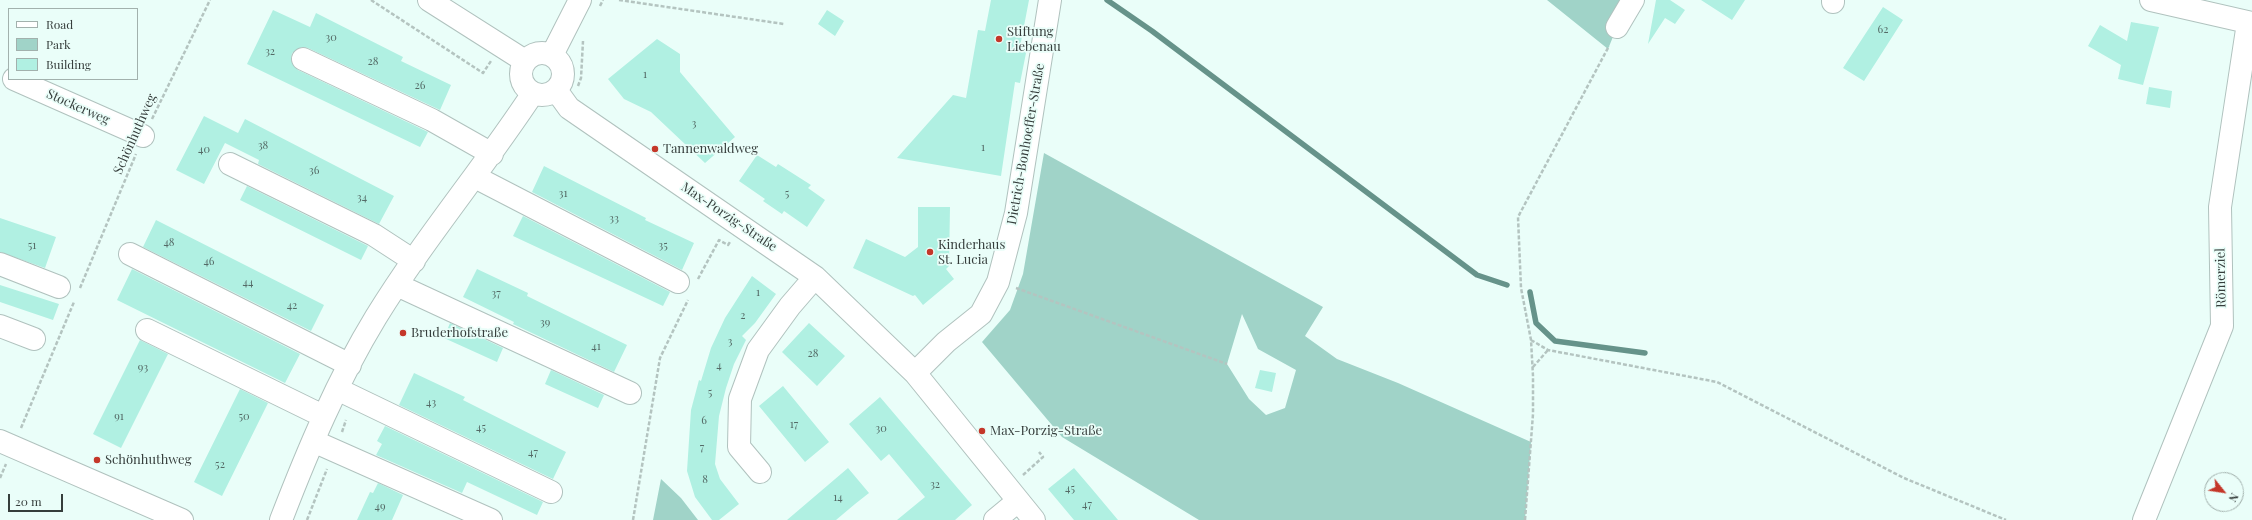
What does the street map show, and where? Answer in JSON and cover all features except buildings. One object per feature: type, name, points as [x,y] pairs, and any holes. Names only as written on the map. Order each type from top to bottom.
[{"type":"street","points":[[429,0],[525,61]]},
{"type":"street","name":"Dietrich-Bonhoeffer-Straße","points":[[915,373],[946,342],[981,314],[998,282],[1016,213],[1050,0]]},
{"type":"street","points":[[1617,27],[1633,0]]},
{"type":"street","points":[[2151,0],[2250,23]]},
{"type":"street","points":[[552,55],[590,3]]},
{"type":"street","name":"Römerziel","points":[[2144,520],[2222,326],[2220,207],[2250,23]]},
{"type":"street","points":[[542,53],[552,55],[558,60],[563,76],[556,90],[545,95],[533,93],[526,87],[522,79],[522,70],[525,61],[533,55],[542,53]]},
{"type":"street","points":[[303,59],[432,120],[492,154]]},
{"type":"street","name":"Stockerweg","points":[[16,80],[143,136]]},
{"type":"street","name":"Max-Porzig-Straße","points":[[556,90],[569,108],[816,276],[915,373],[1034,520]]},
{"type":"street","points":[[281,520],[323,416],[346,393],[350,365],[376,318],[397,285],[476,177],[533,93]]},
{"type":"street","points":[[230,164],[374,235],[414,261]]},
{"type":"street","points":[[476,177],[688,286]]},
{"type":"street","points":[[130,254],[350,365]]},
{"type":"street","points":[[0,264],[59,287]]},
{"type":"street","points":[[760,472],[739,448],[740,399],[758,350],[790,306],[816,276]]},
{"type":"street","points":[[397,285],[630,393]]},
{"type":"street","points":[[0,326],[34,339]]},
{"type":"street","points":[[148,330],[323,416]]},
{"type":"street","points":[[346,393],[551,492]]},
{"type":"street","points":[[313,441],[491,520]]},
{"type":"street","points":[[7,444],[182,520]]},
{"type":"street","points":[[995,520],[1013,494]]},
{"type":"path","name":"Schönhuthweg","points":[[0,478],[7,444],[143,136],[210,0]]},
{"type":"path","points":[[590,3],[603,0]]},
{"type":"path","points":[[619,0],[784,24]]},
{"type":"path","points":[[1525,520],[1533,414],[1533,367],[1531,340],[1521,288],[1518,217],[1608,49],[1617,27]]},
{"type":"path","points":[[569,108],[581,78],[583,41],[586,34]]},
{"type":"path","points":[[633,520],[660,358],[688,286],[719,240],[728,245],[743,226]]},
{"type":"path","points":[[998,282],[1227,364]]},
{"type":"path","points":[[1531,340],[1548,350],[1717,382],[1904,478],[2006,520]]},
{"type":"path","points":[[1533,367],[1548,350]]},
{"type":"path","points":[[307,520],[335,450],[346,393]]},
{"type":"path","points":[[1013,494],[1043,457],[1039,452]]},
{"type":"green space","points":[[1547,0],[1633,0],[1617,27],[1608,49]]},
{"type":"green space","points":[[1044,153],[1323,307],[1305,336],[1337,359],[1398,383],[1531,442],[1525,520],[1199,520],[1062,437],[982,342],[1010,310],[1023,274]],"holes":[[[1242,314],[1258,349],[1296,370],[1285,408],[1266,415],[1249,399],[1227,364]]]},
{"type":"green space","points":[[661,479],[681,498],[698,520],[653,520]]},
{"type":"waterway","points":[[1107,0],[1152,31],[1477,275],[1507,285]]},
{"type":"waterway","points":[[1530,292],[1536,323],[1555,341],[1645,353]]},
{"type":"place","name":"Stiftung Liebenau","points":[[999,39]]},
{"type":"place","name":"Tannenwaldweg","points":[[655,149]]},
{"type":"place","name":"Kinderhaus St. Lucia","points":[[930,252]]},
{"type":"place","name":"Bruderhofstraße","points":[[403,333]]},
{"type":"place","name":"Max-Porzig-Straße","points":[[982,431]]},
{"type":"place","name":"Schönhuthweg","points":[[97,460]]}]
